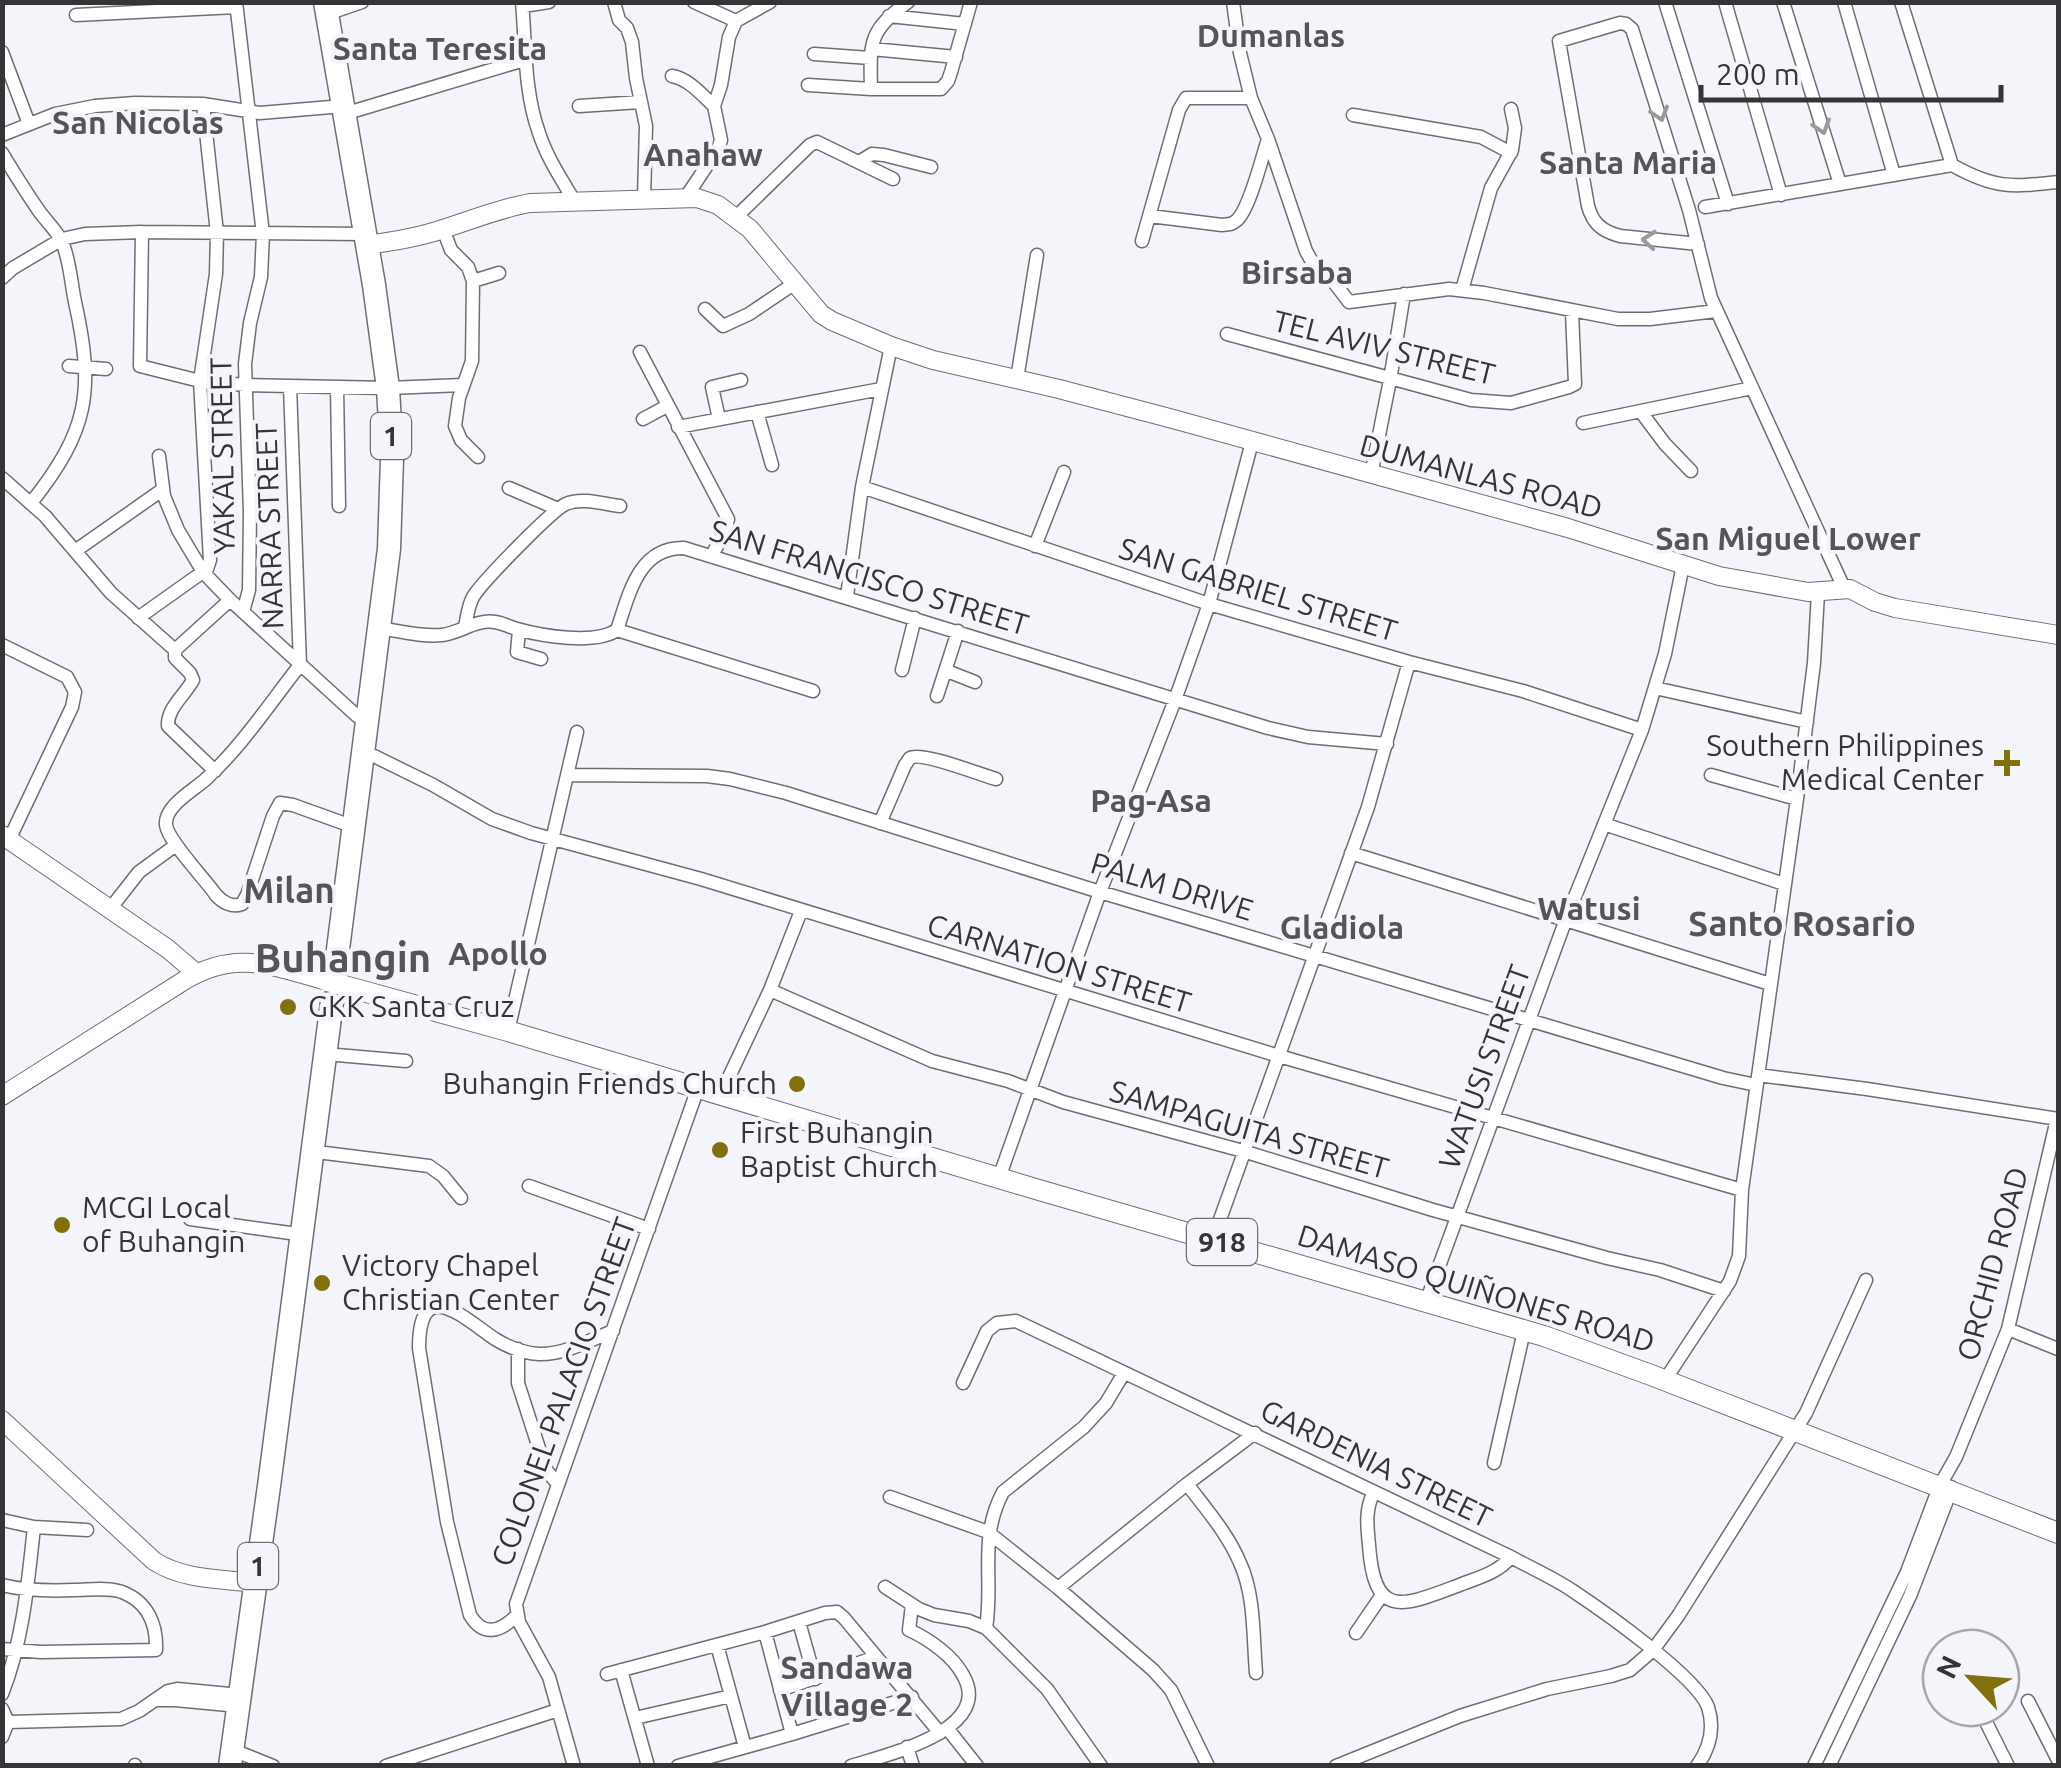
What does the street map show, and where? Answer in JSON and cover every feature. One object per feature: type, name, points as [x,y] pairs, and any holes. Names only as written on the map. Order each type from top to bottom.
[{"type":"highway","name":"1","points":[[235,1760],[389,549],[392,458],[388,388],[326,8]]},
{"type":"highway","name":"1","points":[[285,1366],[302,1330],[337,1055],[334,983],[343,823],[360,691],[378,639]]},
{"type":"highway","name":"1","points":[[285,1366],[278,1328],[290,1232],[374,756],[382,694],[378,639]]},
{"type":"main road","points":[[366,239],[394,242],[530,203],[686,197],[709,201],[736,217]]},
{"type":"main road","name":"DUMANLAS ROAD","points":[[736,217],[761,241],[813,306],[832,321],[891,346],[1568,528],[1719,576],[1818,593],[1844,588]]},
{"type":"main road","points":[[1844,588],[1896,608],[2058,635]]},
{"type":"main road","points":[[6,837],[168,949],[196,973]]},
{"type":"main road","points":[[2,1096],[196,973],[221,963],[276,967],[334,983]]},
{"type":"main road","name":"DAMASO QUIÑONES ROAD","points":[[334,983],[1524,1331],[1946,1484],[2058,1533]]},
{"type":"main road","points":[[2,1420],[154,1561],[191,1575],[256,1582]]},
{"type":"street","points":[[326,8],[362,2]]},
{"type":"street","points":[[549,2],[522,4],[524,60],[538,132],[575,202]]},
{"type":"street","points":[[614,2],[632,42],[646,126],[644,198]]},
{"type":"street","points":[[694,2],[736,20]]},
{"type":"street","points":[[686,197],[721,140],[714,106],[736,20],[770,2]]},
{"type":"street","points":[[871,89],[875,34],[888,16],[908,2]]},
{"type":"street","points":[[808,85],[941,89],[948,81],[971,2]]},
{"type":"street","points":[[1233,2],[1251,98],[1306,251],[1315,267],[1338,286],[1349,302],[1462,290],[1601,318],[1630,320],[1716,311]]},
{"type":"street","points":[[1665,2],[1728,204]]},
{"type":"street","points":[[1783,2],[1840,184]]},
{"type":"street","points":[[1844,2],[1894,175]]},
{"type":"street","points":[[1900,2],[1952,165]]},
{"type":"street","points":[[76,16],[236,5]]},
{"type":"street","name":"YAKAL STREET","points":[[236,5],[264,260],[246,344],[250,578],[243,612]]},
{"type":"street","points":[[1731,5],[1781,194]]},
{"type":"street","points":[[888,16],[965,24]]},
{"type":"street","points":[[1698,244],[1620,236],[1596,224],[1588,206],[1559,41],[1620,23],[1632,29],[1698,244],[1716,311],[1844,588]]},
{"type":"street","points":[[2,52],[29,124]]},
{"type":"street","points":[[814,54],[956,57]]},
{"type":"street","points":[[2,134],[55,114],[135,103],[204,104],[248,112],[343,110],[524,60]]},
{"type":"street","points":[[672,76],[688,82],[714,106]]},
{"type":"street","points":[[1142,241],[1179,110],[1186,98],[1251,98]]},
{"type":"street","points":[[579,106],[642,102]]},
{"type":"street","points":[[138,618],[210,565],[200,381],[216,274],[217,234],[204,104]]},
{"type":"street","points":[[1462,290],[1491,188],[1511,153],[1515,128],[1511,110]]},
{"type":"street","points":[[1354,115],[1481,138],[1511,153]]},
{"type":"street","points":[[1150,216],[1222,225],[1237,220],[1246,205],[1268,139]]},
{"type":"street","points":[[736,217],[812,144],[824,144],[893,179]]},
{"type":"street","points":[[2,153],[62,240],[86,367],[85,400],[73,440],[60,466],[31,503]]},
{"type":"street","points":[[859,162],[872,154],[931,167]]},
{"type":"street","points":[[1706,206],[1952,165],[1995,185],[2058,182]]},
{"type":"street","points":[[443,230],[451,250],[468,268],[473,281],[472,361],[455,426],[478,457]]},
{"type":"street","points":[[142,232],[140,366],[200,381],[245,386],[464,385]]},
{"type":"street","points":[[6,268],[62,240],[85,234],[263,234],[366,239]]},
{"type":"street","points":[[1017,379],[1037,255]]},
{"type":"street","points":[[473,281],[499,274]]},
{"type":"street","points":[[706,309],[724,326],[795,283]]},
{"type":"street","points":[[1371,475],[1404,294]]},
{"type":"street","name":"TEL AVIV STREET","points":[[1227,334],[1390,380],[1499,404],[1575,384],[1572,312]]},
{"type":"street","points":[[847,596],[862,487],[891,346]]},
{"type":"street","points":[[640,352],[728,519],[712,555]]},
{"type":"street","points":[[69,366],[106,369]]},
{"type":"street","points":[[719,419],[712,387],[742,380]]},
{"type":"street","name":"NARRA STREET","points":[[290,386],[300,664]]},
{"type":"street","points":[[337,387],[340,506]]},
{"type":"street","points":[[1582,423],[1752,388]]},
{"type":"street","points":[[678,427],[880,389]]},
{"type":"street","points":[[643,419],[667,406]]},
{"type":"street","points":[[757,412],[772,465]]},
{"type":"street","points":[[1642,412],[1664,444],[1691,471]]},
{"type":"street","points":[[999,1178],[1100,892],[1209,604],[1252,442]]},
{"type":"street","points":[[159,456],[162,490],[178,530],[203,572],[357,716]]},
{"type":"street","points":[[1035,546],[1064,472]]},
{"type":"street","points":[[2,478],[31,503],[111,593],[175,650]]},
{"type":"street","name":"SAN GABRIEL STREET","points":[[862,487],[1209,604],[1523,691],[1642,730]]},
{"type":"street","points":[[509,488],[558,509]]},
{"type":"street","points":[[75,552],[162,490]]},
{"type":"street","points":[[465,627],[478,591],[558,509],[568,502],[580,501],[620,506]]},
{"type":"street","name":"SAN FRANCISCO STREET","points":[[617,630],[638,574],[653,556],[675,547],[847,596],[1289,734],[1387,744]]},
{"type":"street","name":"WATUSI STREET","points":[[1426,1302],[1566,919],[1642,730],[1665,654],[1683,566]]},
{"type":"street","points":[[1665,1380],[1724,1291],[1739,1256],[1742,1190],[1807,722],[1818,593]]},
{"type":"street","points":[[215,770],[168,726],[167,720],[193,680],[175,658],[175,650],[230,600]]},
{"type":"street","points":[[902,670],[915,618]]},
{"type":"street","points":[[378,639],[453,633],[494,622],[520,630],[587,638],[617,630],[813,690]]},
{"type":"street","points":[[520,630],[517,652],[541,659]]},
{"type":"street","points":[[938,696],[958,632]]},
{"type":"street","points":[[2,645],[67,677],[75,692],[72,708],[6,837]]},
{"type":"street","points":[[1213,1239],[1351,853],[1409,662]]},
{"type":"street","points":[[300,664],[234,749],[166,817],[167,831],[220,900],[238,906],[247,896],[272,816],[280,803],[343,823]]},
{"type":"street","points":[[946,671],[976,682]]},
{"type":"street","points":[[1655,688],[1807,722]]},
{"type":"street","points":[[508,1031],[577,732]]},
{"type":"street","name":"CARNATION STREET","points":[[374,756],[492,818],[553,840],[684,874],[1279,1056],[1742,1190]]},
{"type":"street","points":[[880,823],[909,759],[915,756],[996,780]]},
{"type":"street","name":"PALM DRIVE","points":[[568,774],[688,775],[730,779],[786,793],[1100,892],[1722,1078],[1867,1089],[2058,1119]]},
{"type":"street","points":[[1711,776],[1797,799]]},
{"type":"street","points":[[1604,824],[1784,884]]},
{"type":"street","points":[[110,909],[139,872],[176,845]]},
{"type":"street","points":[[1351,853],[1770,984]]},
{"type":"street","points":[[721,1094],[802,911]]},
{"type":"street","name":"SAMPAGUITA STREET","points":[[770,990],[916,1056],[1008,1081],[1144,1126],[1243,1151],[1724,1291]]},
{"type":"street","points":[[337,1055],[406,1061]]},
{"type":"street","name":"COLONEL PALACIO STREET","points":[[574,1766],[544,1666],[516,1616],[516,1604],[698,1088]]},
{"type":"street","name":"ORCHID ROAD","points":[[1877,1651],[2008,1329],[2058,1119]]},
{"type":"street","points":[[324,1153],[429,1166],[461,1198]]},
{"type":"street","points":[[529,1186],[649,1229]]},
{"type":"street","points":[[190,1219],[290,1232]]},
{"type":"street","points":[[1336,1766],[1460,1716],[1546,1689],[1630,1670],[1652,1650],[1678,1616],[1814,1398],[1866,1280]]},
{"type":"street","points":[[516,1616],[502,1628],[488,1630],[482,1629],[470,1615],[450,1536],[418,1348],[423,1320],[433,1308],[448,1307],[500,1342],[536,1354],[562,1351],[613,1331]]},
{"type":"street","name":"GARDENIA STREET","points":[[963,1383],[987,1331],[996,1323],[1016,1321],[1511,1558],[1570,1589],[1693,1684],[1707,1705],[1712,1726],[1710,1745],[1697,1766]]},
{"type":"street","points":[[2008,1329],[2058,1349]]},
{"type":"street","points":[[1494,1462],[1524,1331]]},
{"type":"street","points":[[518,1349],[518,1383],[546,1470],[558,1484]]},
{"type":"street","points":[[986,1628],[988,1532],[997,1503],[1003,1492],[1084,1427],[1106,1403],[1124,1373]]},
{"type":"street","points":[[1058,1588],[1255,1434]]},
{"type":"street","points":[[1187,1484],[1227,1538],[1242,1566],[1250,1602],[1256,1672]]},
{"type":"street","points":[[1374,1492],[1368,1507],[1370,1569],[1382,1594],[1396,1602],[1411,1602],[1496,1571],[1511,1558]]},
{"type":"street","points":[[890,1497],[988,1532],[1058,1588],[1171,1690],[1208,1766]]},
{"type":"street","points":[[2,1520],[34,1527],[87,1530]]},
{"type":"street","points":[[2,1694],[9,1650],[27,1590],[34,1527]]},
{"type":"street","points":[[2,1585],[27,1590],[125,1593],[154,1623],[156,1650],[9,1650]]},
{"type":"street","points":[[885,1587],[934,1615],[986,1628],[1047,1689],[1101,1766]]},
{"type":"street","points":[[1356,1633],[1382,1594]]},
{"type":"street","points":[[851,1766],[882,1761],[944,1731],[967,1706],[969,1687],[962,1671],[921,1635],[909,1630],[912,1605]]},
{"type":"street","points":[[648,1766],[635,1718],[614,1672],[837,1612],[977,1766]]},
{"type":"street","points":[[799,1622],[815,1679]]},
{"type":"street","points":[[765,1632],[792,1734]]},
{"type":"street","points":[[717,1645],[746,1748]]},
{"type":"street","points":[[1814,1766],[1877,1651]]},
{"type":"street","points":[[1829,1766],[1877,1651]]},
{"type":"street","points":[[780,1690],[876,1657]]},
{"type":"street","points":[[2,1737],[5,1715],[121,1719],[154,1700],[191,1696],[240,1701]]},
{"type":"street","points":[[635,1718],[731,1696]]},
{"type":"street","points":[[678,1766],[912,1697]]},
{"type":"street","points":[[2028,1701],[2058,1760]]},
{"type":"street","points":[[386,1766],[558,1710]]},
{"type":"street","points":[[1989,1728],[2008,1766]]},
{"type":"street","points":[[907,1747],[913,1766]]},
{"type":"street","points":[[235,1760],[274,1766]]},
{"type":"place","name":"Southern Philippines Medical Center","points":[[2007,763]]},
{"type":"place","name":"GKK Santa Cruz","points":[[288,1007]]},
{"type":"place","name":"Buhangin Friends Church","points":[[797,1084]]},
{"type":"place","name":"First Buhangin Baptist Church","points":[[720,1150]]},
{"type":"place","name":"MCGI Local of Buhangin","points":[[62,1225]]},
{"type":"place","name":"Victory Chapel Christian Center","points":[[322,1283]]},
{"type":"district","name":"Dumanlas","points":[[1271,36]]},
{"type":"district","name":"Santa Teresita","points":[[440,49]]},
{"type":"district","name":"San Nicolas","points":[[138,123]]},
{"type":"district","name":"Anahaw","points":[[703,155]]},
{"type":"district","name":"Santa Maria","points":[[1628,163]]},
{"type":"district","name":"Birsaba","points":[[1297,273]]},
{"type":"district","name":"San Miguel Lower","points":[[1788,539]]},
{"type":"district","name":"Pag-Asa","points":[[1151,801]]},
{"type":"district","name":"Milan","points":[[289,891]]},
{"type":"district","name":"Watusi","points":[[1589,909]]},
{"type":"district","name":"Santo Rosario","points":[[1802,924]]},
{"type":"district","name":"Gladiola","points":[[1342,928]]},
{"type":"district","name":"Apollo","points":[[498,954]]},
{"type":"district","name":"Buhangin","points":[[343,958]]},
{"type":"district","name":"Sandawa Village 2","points":[[847,1686]]}]
